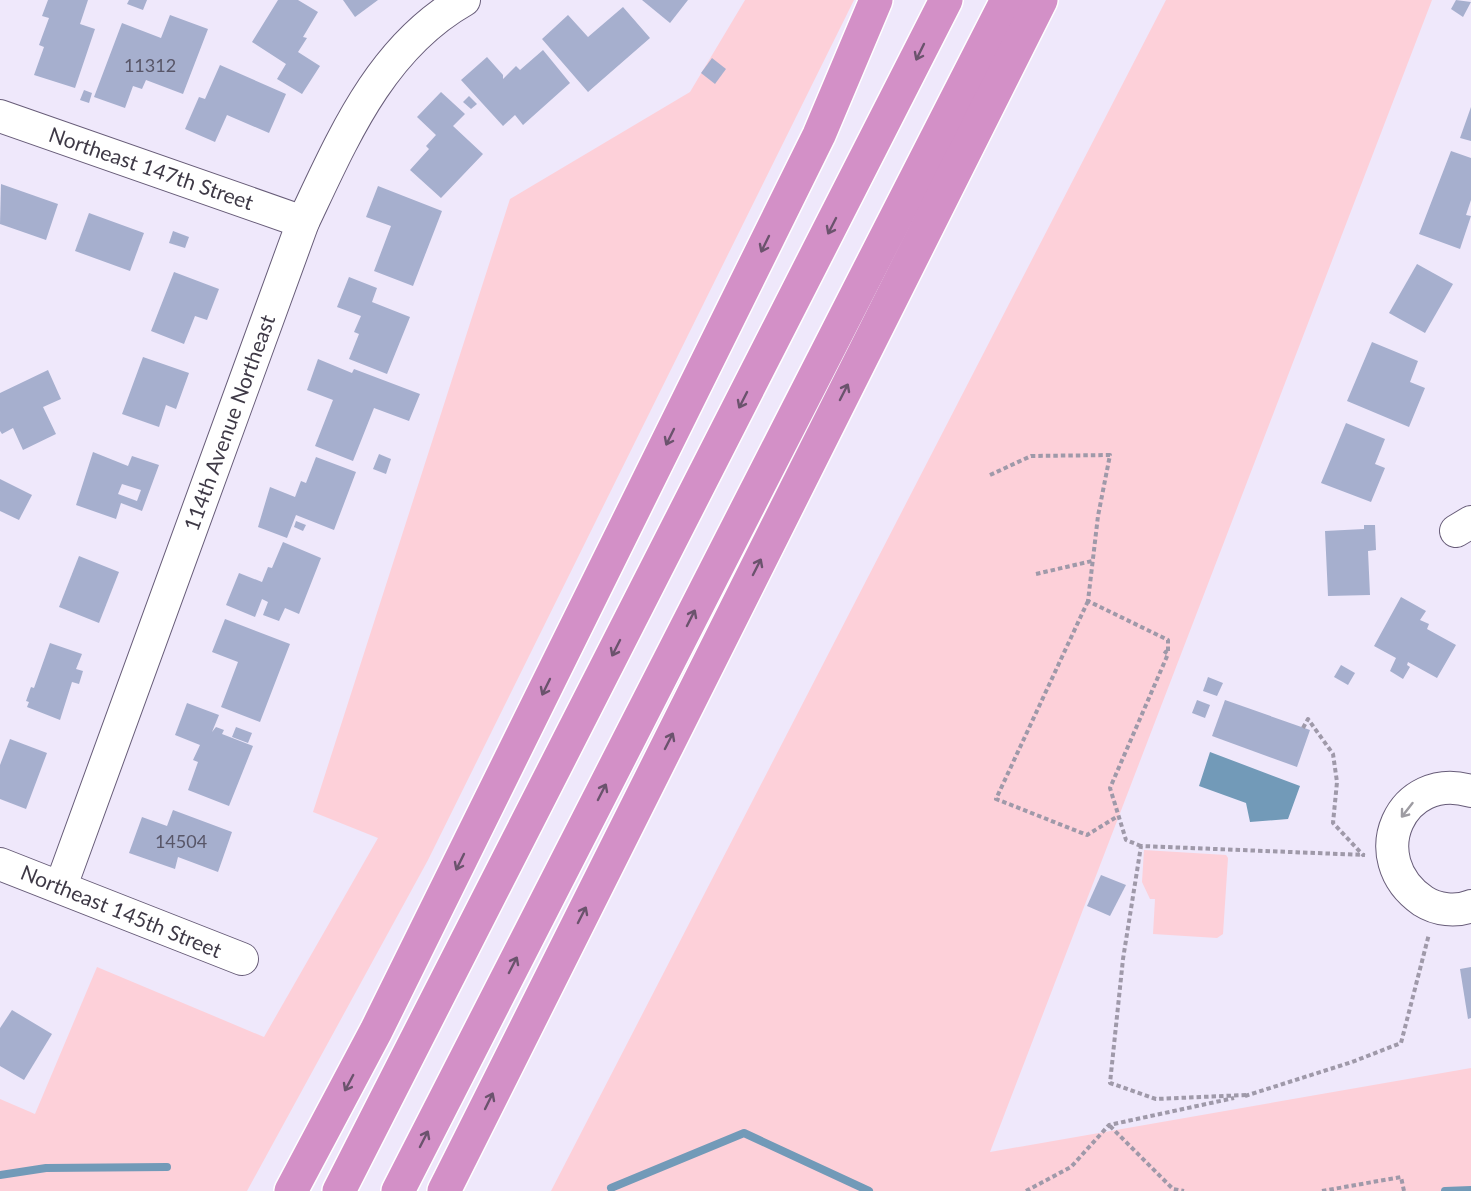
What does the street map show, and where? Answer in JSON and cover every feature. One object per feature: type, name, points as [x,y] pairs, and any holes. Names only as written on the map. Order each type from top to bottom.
[{"type":"highway","points":[[291,1191],[376,1031],[819,135],[876,0]]},
{"type":"highway","points":[[819,135],[897,0]]},
{"type":"highway","points":[[339,1191],[946,0]]},
{"type":"highway","points":[[398,1191],[1007,0]]},
{"type":"highway","points":[[444,1191],[1041,0]]},
{"type":"street","name":"114th Avenue Northeast","points":[[61,886],[303,222],[353,117],[401,49],[444,11],[464,0]]},
{"type":"street","name":"Northeast 147th Street","points":[[0,116],[303,222]]},
{"type":"street","points":[[1471,791],[1457,787],[1431,790],[1407,807],[1392,833],[1392,863],[1406,889],[1436,907],[1461,910],[1471,906]]},
{"type":"street","name":"Northeast 145th Street","points":[[0,864],[61,886],[242,959]]},
{"type":"path","points":[[990,475],[1031,456],[1110,455],[1098,516],[1088,601],[996,799],[1087,835],[1118,816]]},
{"type":"path","points":[[1035,574],[1092,561]]},
{"type":"path","points":[[1088,601],[1168,640],[1166,652],[1110,788],[1126,840],[1141,846],[1392,856]]},
{"type":"path","points":[[1141,846],[1123,959],[1110,1083],[1156,1099],[1246,1095]]},
{"type":"path","points":[[1026,1191],[1071,1167],[1109,1125],[1246,1095],[1401,1043],[1436,907]]},
{"type":"path","points":[[1109,1125],[1173,1189],[1184,1191]]},
{"type":"path","points":[[1322,1191],[1401,1177],[1404,1191]]},
{"type":"shaded area","points":[[745,0],[854,0],[428,860],[247,1191],[0,1191],[0,1099],[35,1114],[97,967],[264,1037],[378,838],[313,812],[510,199],[690,92]]},
{"type":"shaded area","points":[[1166,0],[1432,0],[990,1152],[1471,1068],[1471,1191],[551,1191]]},
{"type":"shaded area","points":[[1144,850],[1226,855],[1228,858],[1223,934],[1217,938],[1153,934],[1155,899],[1150,899],[1142,882]]},
{"type":"water","points":[[1210,752],[1300,786],[1288,819],[1250,822],[1246,803],[1199,786]]},
{"type":"building","points":[[48,0],[88,0],[80,24],[95,29],[75,88],[34,75],[44,47],[39,45],[49,18],[42,16]]},
{"type":"building","points":[[129,0],[147,0],[143,10],[127,4]]},
{"type":"building","points":[[278,0],[298,0],[318,12],[303,37],[307,38],[298,52],[320,66],[302,94],[277,79],[286,64],[252,42]]},
{"type":"building","points":[[343,0],[378,0],[355,17]]},
{"type":"building","points":[[642,0],[688,0],[670,23]]},
{"type":"building","points":[[1456,0],[1471,2],[1463,17],[1451,9]]},
{"type":"building","points":[[623,7],[650,38],[588,92],[542,39],[568,15],[588,37]]},
{"type":"building","points":[[170,15],[208,29],[183,94],[146,80],[142,89],[133,86],[125,108],[94,97],[122,23],[161,38]]},
{"type":"building","points":[[543,50],[570,83],[523,125],[515,115],[503,126],[461,80],[487,57],[503,75],[503,79],[516,66],[520,70]]},
{"type":"building","points":[[712,58],[726,69],[715,84],[701,73]]},
{"type":"building","points":[[220,65],[286,94],[269,133],[227,115],[215,142],[185,129],[199,97],[205,99]]},
{"type":"building","points":[[84,90],[92,93],[89,103],[80,100]]},
{"type":"building","points":[[441,92],[465,114],[453,126],[483,154],[441,198],[410,170],[429,149],[426,146],[436,135],[417,117]]},
{"type":"building","points":[[469,96],[477,104],[471,109],[463,102]]},
{"type":"building","points":[[1471,107],[1471,141],[1460,138]]},
{"type":"building","points":[[1451,151],[1471,158],[1471,200],[1466,215],[1471,216],[1460,249],[1419,234]]},
{"type":"building","points":[[1,184],[58,204],[46,240],[0,224]]},
{"type":"building","points":[[378,186],[442,211],[413,286],[374,271],[391,226],[366,217]]},
{"type":"building","points":[[89,213],[144,233],[130,271],[75,251]]},
{"type":"building","points":[[173,231],[189,237],[185,248],[169,243]]},
{"type":"building","points":[[1417,264],[1453,284],[1425,333],[1389,313]]},
{"type":"building","points":[[174,272],[219,289],[207,320],[195,316],[184,344],[151,331]]},
{"type":"building","points":[[349,277],[377,288],[372,302],[410,317],[387,374],[349,359],[359,334],[354,332],[361,316],[337,307]]},
{"type":"building","points":[[1372,342],[1418,361],[1410,382],[1425,388],[1409,427],[1347,401]]},
{"type":"building","points":[[143,357],[189,373],[176,409],[166,405],[159,427],[122,414]]},
{"type":"building","points":[[318,359],[352,373],[354,369],[420,394],[409,421],[374,408],[353,461],[315,446],[333,400],[307,390]]},
{"type":"building","points":[[48,370],[61,399],[43,407],[56,434],[23,450],[13,428],[2,434],[0,431],[0,393]]},
{"type":"building","points":[[1346,423],[1385,439],[1375,464],[1385,468],[1371,502],[1321,483]]},
{"type":"building","points":[[93,452],[128,466],[132,456],[159,465],[142,511],[121,503],[116,519],[76,505]],"holes":[[[122,484],[141,490],[137,501],[118,494]]]},
{"type":"building","points":[[379,454],[391,459],[386,474],[373,469]]},
{"type":"building","points":[[316,457],[356,472],[334,530],[296,515],[287,538],[258,527],[270,487],[295,497],[301,481],[306,483]]},
{"type":"building","points":[[0,479],[32,495],[19,520],[0,511]]},
{"type":"building","points":[[296,521],[306,525],[303,531],[294,527]]},
{"type":"building","points":[[1364,525],[1375,525],[1376,550],[1368,551],[1370,595],[1328,596],[1325,531],[1364,529]]},
{"type":"building","points":[[283,542],[321,558],[299,614],[285,608],[279,621],[263,615],[268,602],[262,599],[255,617],[226,605],[239,573],[262,582],[268,567],[272,568]]},
{"type":"building","points":[[79,556],[119,572],[99,623],[59,607]]},
{"type":"building","points":[[1401,597],[1426,611],[1420,620],[1429,624],[1427,629],[1456,645],[1437,678],[1408,662],[1407,665],[1410,667],[1403,679],[1390,671],[1396,658],[1374,646]]},
{"type":"building","points":[[225,619],[290,644],[260,722],[221,707],[238,662],[212,652]]},
{"type":"building","points":[[50,643],[82,654],[76,669],[83,671],[79,684],[72,682],[60,720],[27,707],[29,702],[26,701],[31,687],[34,688]]},
{"type":"building","points":[[1341,665],[1355,673],[1348,685],[1334,677]]},
{"type":"building","points":[[1208,677],[1223,683],[1217,696],[1203,691]]},
{"type":"building","points":[[1197,700],[1210,705],[1205,718],[1192,713]]},
{"type":"building","points":[[1225,700],[1310,730],[1297,767],[1212,736]]},
{"type":"building","points":[[187,703],[219,715],[212,732],[216,727],[224,730],[222,734],[253,746],[229,806],[188,790],[198,762],[193,760],[200,745],[175,735]]},
{"type":"building","points":[[236,727],[252,733],[248,743],[232,737]]},
{"type":"building","points":[[10,739],[47,753],[26,809],[0,799],[0,765]]},
{"type":"building","points":[[173,810],[232,832],[218,872],[178,857],[175,869],[129,853],[142,817],[167,826]]},
{"type":"building","points":[[1101,875],[1126,885],[1110,916],[1087,906]]},
{"type":"building","points":[[1471,967],[1471,1018],[1468,1019],[1460,969]]},
{"type":"building","points":[[12,1010],[52,1034],[24,1080],[0,1066],[0,1028]]},
{"type":"waterway","points":[[611,1188],[744,1133],[869,1191]]},
{"type":"waterway","points":[[0,1175],[46,1168],[167,1167]]},
{"type":"waterway","points":[[1445,1191],[1471,1190]]}]
